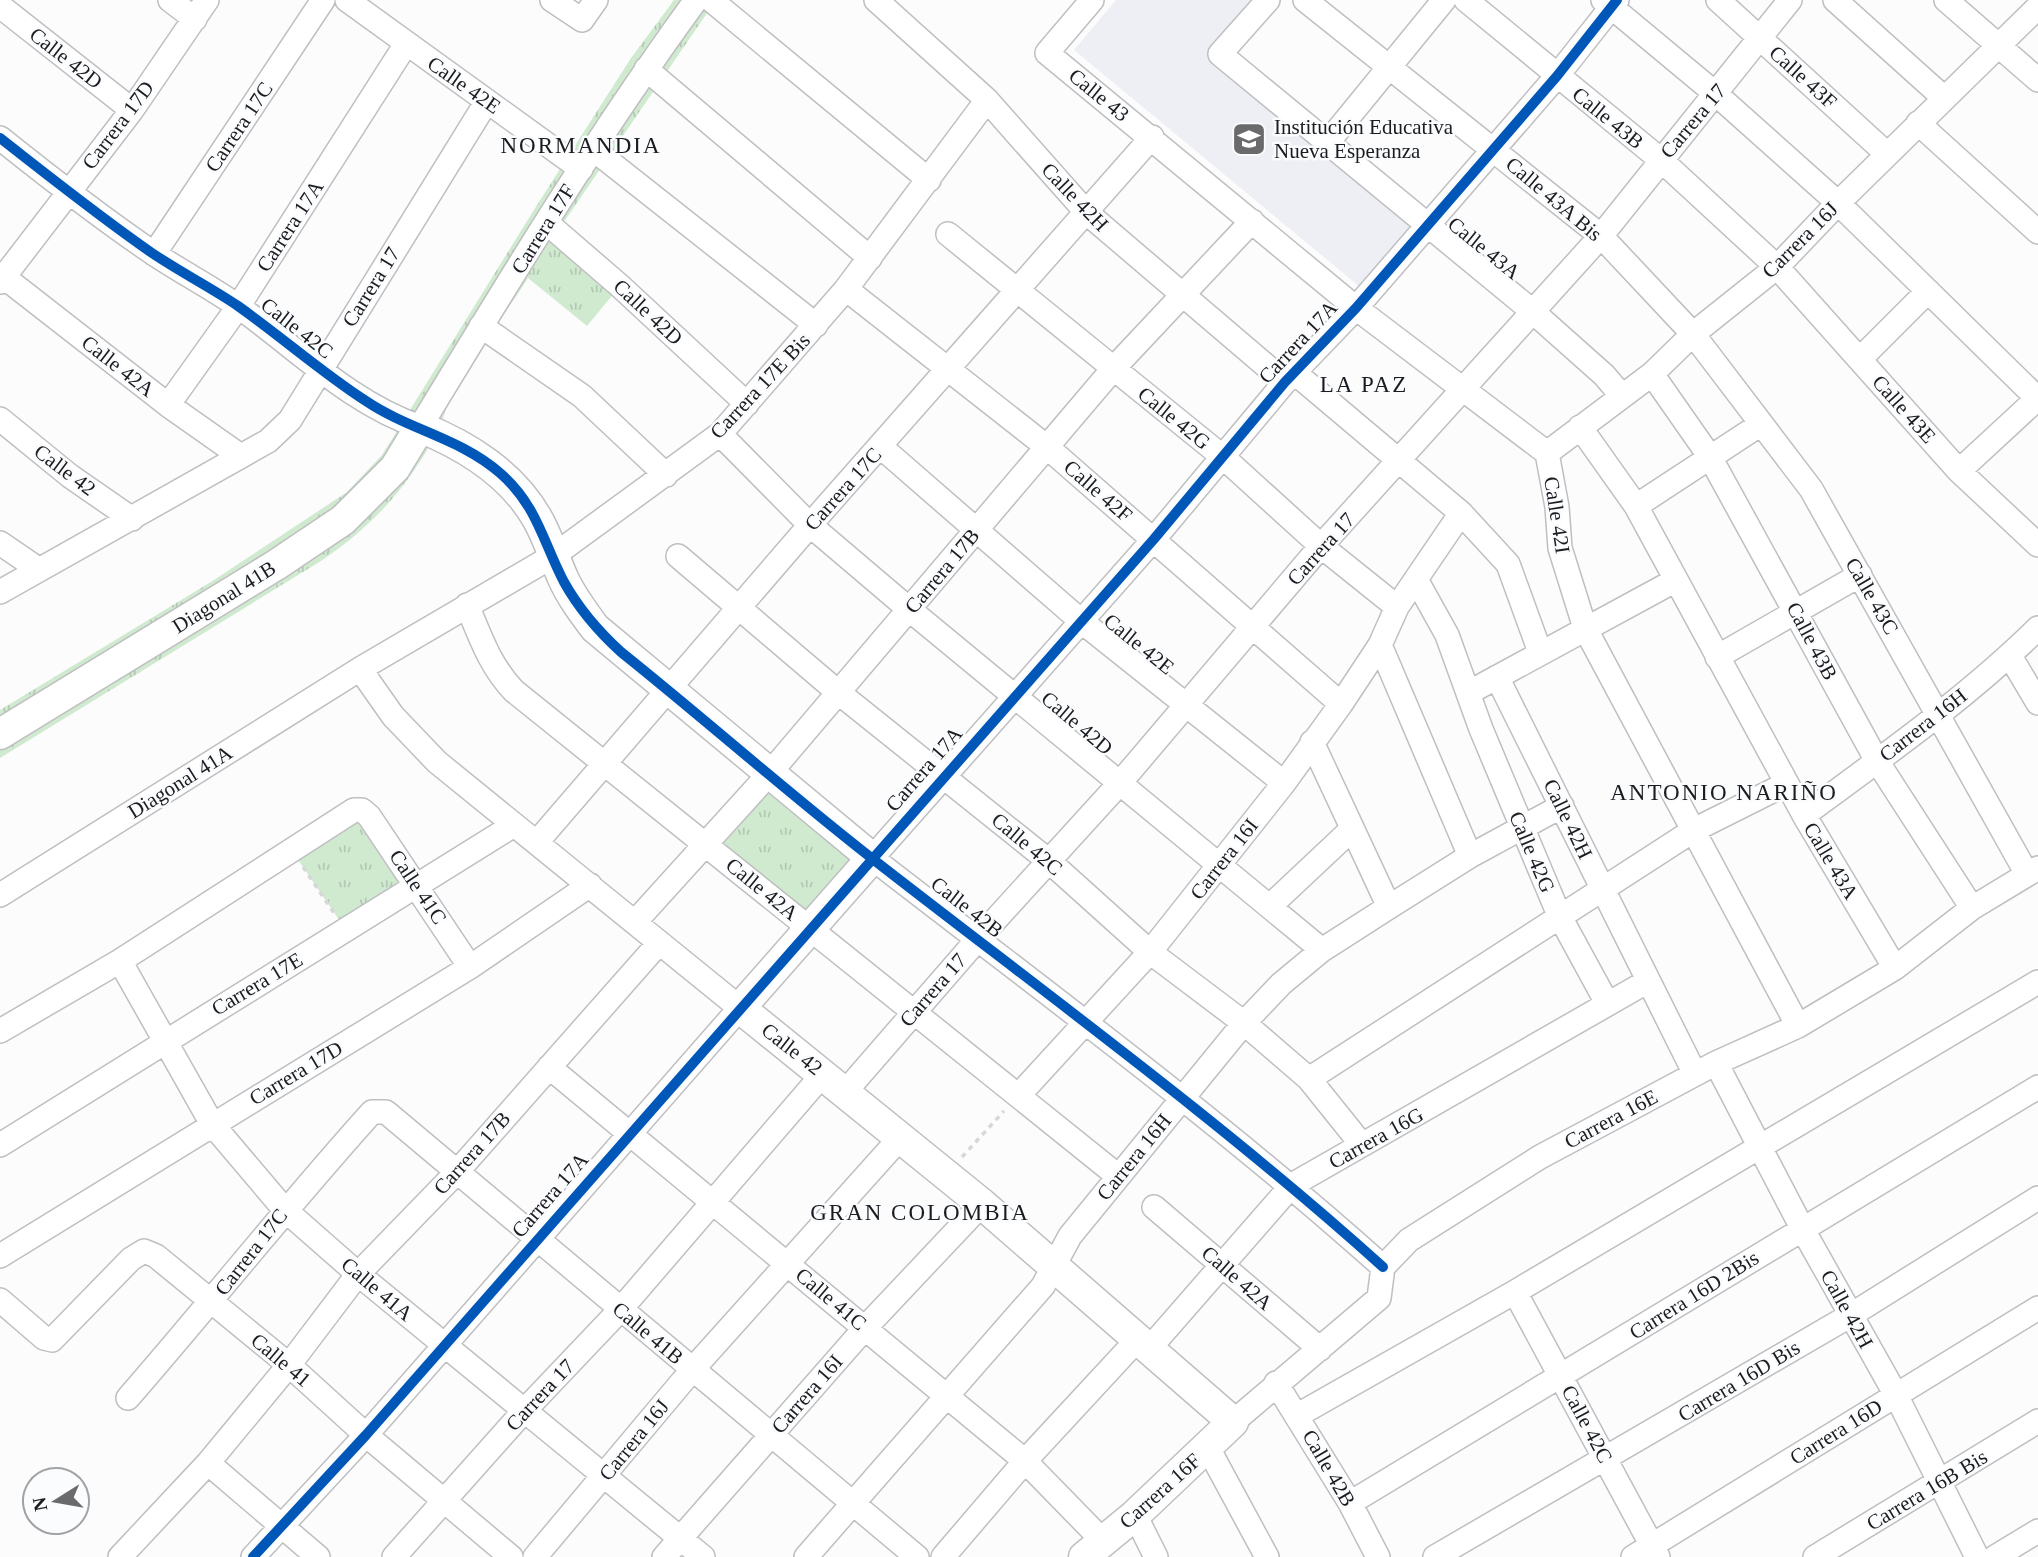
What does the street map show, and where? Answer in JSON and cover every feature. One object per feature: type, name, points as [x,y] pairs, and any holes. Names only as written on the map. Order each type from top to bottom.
[{"type":"street","points":[[170,0],[201,10]]},
{"type":"street","name":"Carrera 17C","points":[[154,254],[323,0]]},
{"type":"street","name":"Calle 42E","points":[[347,0],[581,169]]},
{"type":"street","points":[[552,0],[582,20],[596,0]]},
{"type":"street","name":"Carrera 17F","points":[[420,427],[593,149],[696,0]]},
{"type":"street","points":[[710,0],[929,180]]},
{"type":"street","name":"Calle 42H","points":[[876,0],[987,100],[1087,213],[1181,296],[1290,377],[1461,513],[1508,564],[1540,652]]},
{"type":"street","name":"Calle 43","points":[[1092,0],[1047,53],[1152,137]]},
{"type":"street","name":"Calle 43A","points":[[1268,0],[1220,54],[1531,310],[1604,375],[1622,396]]},
{"type":"street","name":"Calle 43A Bis","points":[[1305,0],[1601,236],[1693,334]]},
{"type":"street","points":[[1328,142],[1444,0]]},
{"type":"street","name":"Calle 43B","points":[[1466,0],[1661,160],[1777,267]]},
{"type":"street","name":"Calle 43F","points":[[1718,0],[1887,154]]},
{"type":"street","name":"Carrera 17","points":[[394,1557],[524,1411],[620,1310],[711,1202],[834,1083],[914,1012],[1050,862],[1321,546],[1399,463],[1531,310],[1601,236],[1790,0]]},
{"type":"street","points":[[1835,0],[1944,97]]},
{"type":"street","points":[[1946,0],[2038,80]]},
{"type":"street","points":[[1610,2],[1838,203],[2038,399],[1959,471]]},
{"type":"street","name":"Carrera 17A","points":[[253,1557],[366,1435],[1154,539],[1290,377],[1356,308],[1557,76],[1610,2]]},
{"type":"street","name":"Calle 42D","points":[[0,6],[132,110]]},
{"type":"street","name":"Carrera 16J","points":[[1547,453],[1652,374],[1693,334],[1777,267],[1944,97],[2038,7]]},
{"type":"street","name":"Carrera 17D","points":[[1,277],[132,110],[201,10]]},
{"type":"street","name":"Carrera 17A","points":[[168,405],[238,306],[406,44]]},
{"type":"street","points":[[646,69],[870,258]]},
{"type":"street","name":"Carrera 17E Bis","points":[[360,669],[553,556],[720,434],[846,289],[987,100]]},
{"type":"street","name":"Carrera 17","points":[[239,455],[268,441],[290,420],[486,101]]},
{"type":"street","points":[[1918,123],[2038,232]]},
{"type":"street","name":"Carrera 17C","points":[[537,842],[810,525],[1152,137]]},
{"type":"street","name":"Calle 42I","points":[[1152,137],[1356,308],[1547,453],[1557,507],[1560,548],[1585,628],[1797,1026]]},
{"type":"street","name":"Calle 42C","points":[[0,138],[154,254],[238,306],[320,370],[392,418],[420,427],[469,449],[502,474],[537,518],[553,556]]},
{"type":"street","points":[[593,149],[816,325]]},
{"type":"street","name":"Carrera 17B","points":[[635,922],[769,774],[1113,369],[1252,221]]},
{"type":"street","name":"Calle 42D","points":[[547,223],[620,286],[747,404]]},
{"type":"street","name":"Calle 42G","points":[[948,234],[1223,457],[1321,546],[1397,607]]},
{"type":"street","name":"Calle 43E","points":[[1777,267],[1959,471],[2038,545]]},
{"type":"street","name":"Calle 42A","points":[[1,277],[168,405],[239,455]]},
{"type":"street","name":"Calle 42F","points":[[846,289],[950,368],[1047,447],[1254,625],[1341,704]]},
{"type":"street","points":[[1860,359],[1928,291]]},
{"type":"street","points":[[481,326],[582,396],[666,475]]},
{"type":"street","name":"Calle 43C","points":[[1693,334],[1811,489],[2033,871]]},
{"type":"street","name":"Calle 43B","points":[[1652,374],[1710,457],[1877,761],[1972,908]]},
{"type":"street","name":"Calle 42","points":[[0,419],[71,476],[132,519]]},
{"type":"street","points":[[1636,506],[1761,424]]},
{"type":"street","name":"Diagonal 41B","points":[[0,734],[276,565],[344,520],[395,468],[420,427]]},
{"type":"street","name":"Calle 43A","points":[[1580,427],[1636,506],[1786,783],[1895,968]]},
{"type":"street","name":"Calle 42D","points":[[720,434],[810,525],[1322,950]]},
{"type":"street","name":"Calle 42E","points":[[881,447],[1081,621],[1283,783]]},
{"type":"street","points":[[0,592],[132,519],[239,455]]},
{"type":"street","name":"Carrera 16I","points":[[1019,1095],[1150,952],[1283,783],[1380,645],[1397,607],[1461,513]]},
{"type":"street","points":[[0,543],[38,569]]},
{"type":"street","name":"Calle 42B","points":[[553,556],[564,581],[595,628],[872,858],[1183,1097],[1292,1185],[1383,1267]]},
{"type":"street","name":"Calle 42C","points":[[678,556],[839,693],[1050,862],[1150,952],[1244,1023],[1309,1079],[1362,1145]]},
{"type":"street","points":[[1717,657],[1860,575]]},
{"type":"street","points":[[1468,693],[1676,580]]},
{"type":"street","name":"Calle 42G","points":[[1417,581],[1447,635],[1521,828],[1559,915],[1607,1003]]},
{"type":"street","name":"Calle 42A","points":[[467,605],[499,675],[1118,1176]]},
{"type":"street","name":"Carrera 16H","points":[[1804,815],[1940,713],[2010,656],[2038,628]]},
{"type":"street","points":[[1380,645],[1470,856]]},
{"type":"street","points":[[2010,656],[2038,703]]},
{"type":"street","name":"Calle 42","points":[[360,669],[393,716],[437,762],[946,1174],[1233,1422]]},
{"type":"street","name":"Diagonal 41A","points":[[0,895],[360,669]]},
{"type":"street","name":"Calle 42H","points":[[1497,677],[1695,1074]]},
{"type":"street","points":[[1312,742],[1389,907]]},
{"type":"street","points":[[1309,1079],[1694,830],[1786,783]]},
{"type":"street","name":"Carrera 16H","points":[[806,1557],[1043,1286],[1070,1236],[1244,1023],[1281,984],[1322,950],[1389,907],[1470,856],[1562,806]]},
{"type":"street","name":"Calle 41C","points":[[292,851],[354,810],[362,810],[418,885],[470,967]]},
{"type":"street","name":"Carrera 17E","points":[[0,1145],[164,1040],[514,825]]},
{"type":"street","points":[[1270,906],[1352,829]]},
{"type":"street","points":[[0,1031],[120,961],[292,851]]},
{"type":"street","name":"Carrera 16E","points":[[1383,1267],[1409,1240],[1540,1157],[1716,1063],[1797,1026],[1895,968],[1972,908],[2033,871]]},
{"type":"street","name":"Carrera 17D","points":[[0,1256],[470,967],[590,885]]},
{"type":"street","name":"Carrera 17B","points":[[120,1557],[208,1463],[289,1365],[358,1274],[456,1173],[659,943]]},
{"type":"street","name":"Calle 41A","points":[[120,961],[212,1124],[284,1209],[358,1274],[703,1557]]},
{"type":"street","name":"Carrera 16G","points":[[943,1557],[1025,1461],[1143,1345],[1292,1185],[1648,981]]},
{"type":"street","points":[[1298,1415],[1515,1292],[1761,1146],[2035,989]]},
{"type":"street","name":"Calle 42H","points":[[1716,1063],[1802,1228],[1896,1395],[1977,1557]]},
{"type":"street","name":"Calle 41C","points":[[549,1067],[631,1132],[711,1202],[1025,1461],[1094,1549]]},
{"type":"street","name":"Carrera 16D 2Bis","points":[[1350,1503],[2038,1087]]},
{"type":"street","name":"Carrera 17C","points":[[128,1398],[210,1304],[284,1209],[372,1112],[379,1110]]},
{"type":"street","name":"Calle 41B","points":[[379,1110],[386,1112],[917,1557]]},
{"type":"street","name":"Carrera 16J","points":[[534,1557],[692,1370],[901,1137]]},
{"type":"street","name":"Carrera 16D Bis","points":[[1435,1557],[1851,1315],[2038,1198]]},
{"type":"street","name":"Carrera 16I","points":[[664,1557],[864,1328],[982,1204]]},
{"type":"street","name":"Calle 42A","points":[[1154,1207],[1320,1349]]},
{"type":"street","name":"Calle 41","points":[[0,1300],[44,1338],[52,1340],[131,1259],[144,1251],[156,1256],[210,1304],[289,1365],[366,1435],[511,1557]]},
{"type":"street","points":[[1233,1422],[1379,1298],[1383,1267]]},
{"type":"street","name":"Calle 42C","points":[[1515,1292],[1606,1459],[1648,1553]]},
{"type":"street","name":"Carrera 16D","points":[[1648,1553],[2038,1308]]},
{"type":"street","name":"Calle 42B","points":[[1276,1383],[1350,1503],[1378,1557]]},
{"type":"street","name":"Carrera 16B Bis","points":[[1815,1557],[2038,1421]]},
{"type":"street","name":"Carrera 16F","points":[[1094,1549],[1135,1515],[1233,1422]]},
{"type":"street","points":[[1208,1448],[1267,1557]]},
{"type":"street","points":[[208,1463],[318,1557]]},
{"type":"street","points":[[1135,1515],[1156,1557]]},
{"type":"street","points":[[1995,1557],[2038,1531]]},
{"type":"path","points":[[292,851],[346,930]]},
{"type":"path","points":[[946,1174],[1019,1095]]},
{"type":"shaded area","name":"Institución Educativa Nueva Esperanza","points":[[1116,0],[1260,0],[1219,54],[1414,223],[1360,287],[1074,50]]},
{"type":"green space","points":[[674,0],[716,0],[557,232],[620,286],[587,326],[528,278],[458,385],[438,431],[414,470],[374,519],[321,561],[0,758],[0,710],[214,580],[347,492],[382,455],[631,58]]},
{"type":"green space","points":[[769,774],[872,858],[810,928],[707,844]]},
{"type":"green space","points":[[354,810],[418,885],[346,930],[292,851]]},
{"type":"cycle path","points":[[253,1557],[366,1435],[1154,539],[1285,382],[1356,308],[1557,76],[1617,0]]},
{"type":"cycle path","points":[[0,138],[133,239],[238,306],[366,401],[399,420],[468,451],[500,473],[513,485],[531,511],[564,582],[576,601],[597,628],[621,652],[842,835],[1196,1109],[1383,1267]]},
{"type":"place","name":"Institución Educativa Nueva Esperanza","points":[[1249,139]]},
{"type":"district","name":"NORMANDIA","points":[[581,145]]},
{"type":"district","name":"LA PAZ","points":[[1364,384]]},
{"type":"district","name":"ANTONIO NARIÑO","points":[[1724,792]]},
{"type":"district","name":"GRAN COLOMBIA","points":[[920,1212]]}]
